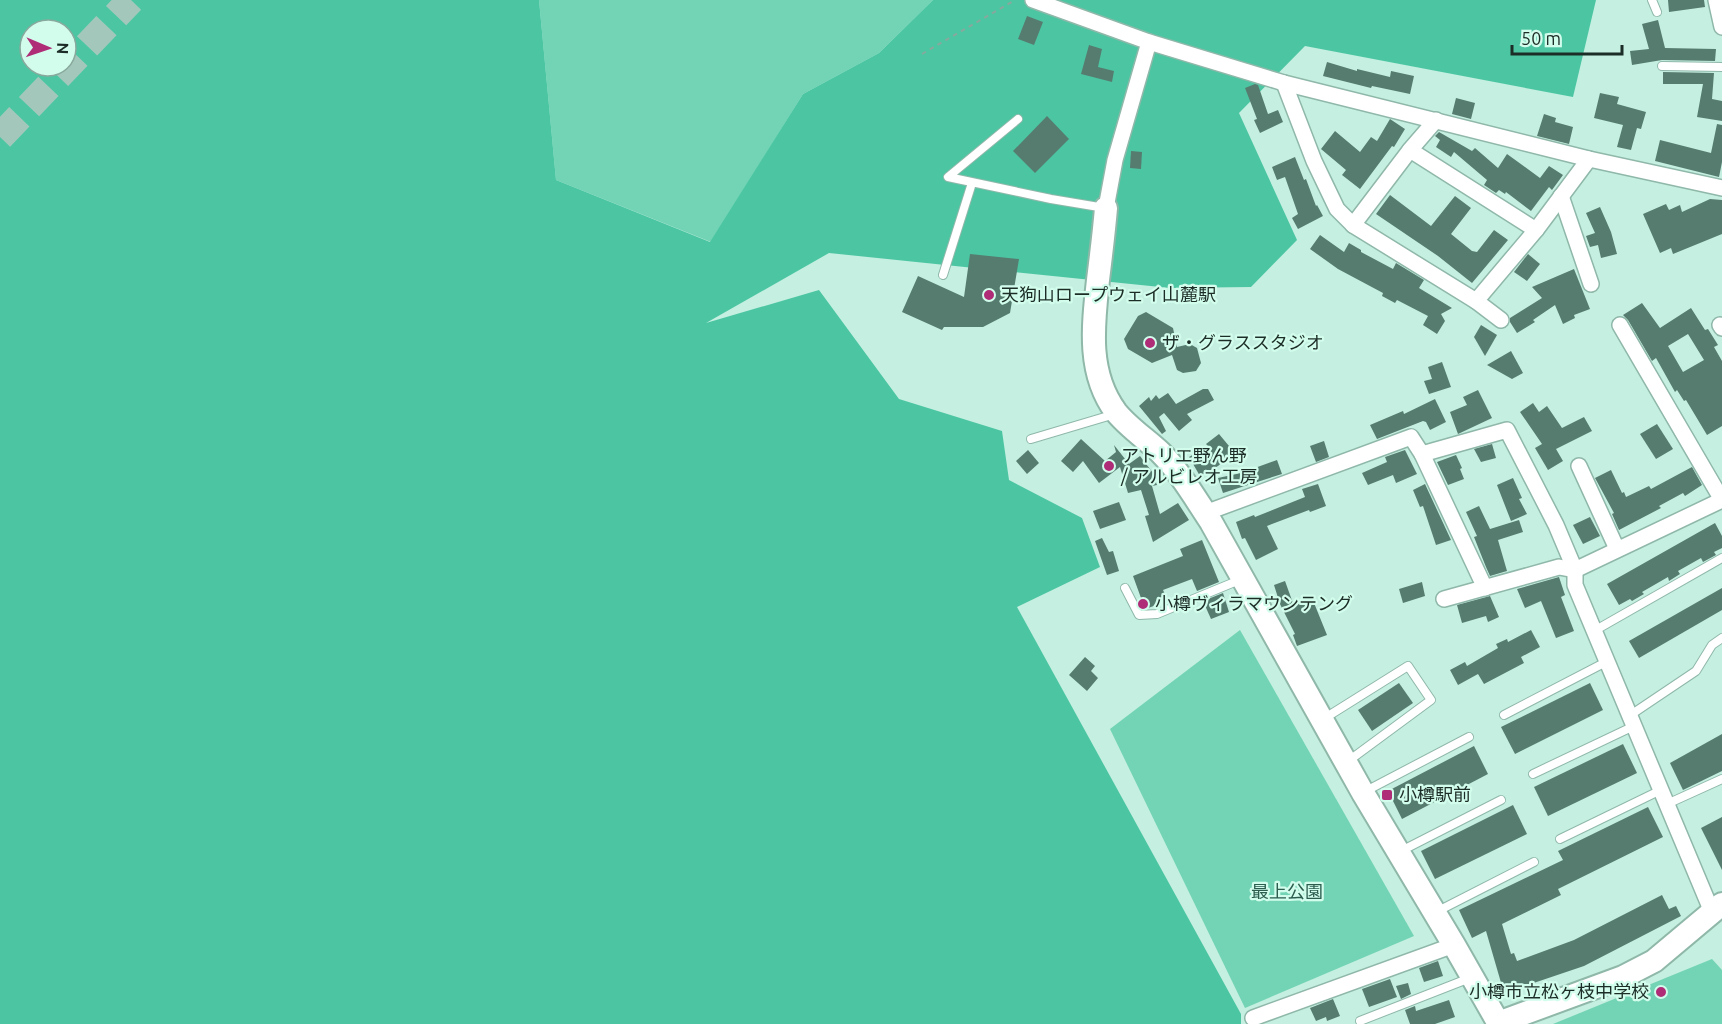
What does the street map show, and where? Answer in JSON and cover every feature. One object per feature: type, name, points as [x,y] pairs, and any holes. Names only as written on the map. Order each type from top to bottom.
[{"type":"street","points":[[1033,0],[1149,42],[1284,83],[1589,159],[1722,189]]},
{"type":"street","points":[[1716,0],[1722,27]]},
{"type":"street","points":[[1149,42],[1115,160],[1106,208],[1093,323],[1093,351],[1098,377],[1117,413],[1161,454],[1185,482],[1205,513],[1363,793],[1454,945],[1498,1024],[1654,961],[1717,908],[1664,797],[1606,662],[1575,585],[1575,570],[1556,525],[1507,430],[1422,454]]},
{"type":"street","points":[[1284,83],[1314,161],[1337,209],[1353,225],[1476,301],[1501,320]]},
{"type":"street","points":[[1353,225],[1436,120]]},
{"type":"street","points":[[1410,150],[1536,230]]},
{"type":"street","points":[[1476,301],[1536,230],[1589,159]]},
{"type":"street","points":[[1560,196],[1591,284]]},
{"type":"street","points":[[1444,599],[1559,567],[1575,570],[1722,500],[1620,325]]},
{"type":"street","points":[[1205,513],[1411,437],[1422,454],[1485,588]]},
{"type":"street","points":[[1579,466],[1617,549]]},
{"type":"street","points":[[1253,1018],[1454,945]]},
{"type":"lane","points":[[1653,0],[1657,12]]},
{"type":"lane","points":[[1662,66],[1722,67]]},
{"type":"lane","points":[[1018,119],[948,177],[1106,208]]},
{"type":"lane","points":[[944,275],[972,183]]},
{"type":"lane","points":[[1030,439],[1117,413]]},
{"type":"lane","points":[[1594,630],[1722,558]]},
{"type":"lane","points":[[1125,588],[1139,615],[1157,614],[1243,579]]},
{"type":"lane","points":[[1533,774],[1631,721],[1696,671],[1712,645],[1722,638]]},
{"type":"lane","points":[[1504,715],[1606,662]]},
{"type":"lane","points":[[1322,720],[1408,666],[1431,700],[1346,763]]},
{"type":"lane","points":[[1363,793],[1469,737]]},
{"type":"lane","points":[[1560,839],[1664,797],[1722,779]]},
{"type":"lane","points":[[1398,853],[1501,800]]},
{"type":"lane","points":[[1434,912],[1534,862]]},
{"type":"lane","points":[[1360,1021],[1472,977]]},
{"type":"path","points":[[922,54],[1015,0]]},
{"type":"green space","points":[[0,0],[539,0],[556,180],[710,242],[803,94],[879,53],[933,0],[1596,0],[1573,97],[1305,46],[1239,113],[1297,240],[1251,287],[1170,288],[829,253],[706,323],[819,290],[899,399],[1002,431],[1009,480],[1082,518],[1100,567],[1017,607],[1241,1014],[1241,1024],[0,1024]]},
{"type":"green space","points":[[539,0],[933,0],[879,53],[803,94],[711,242],[556,180]]},
{"type":"green space","name":"最上公園","points":[[1240,630],[1414,936],[1245,1008],[1110,729]]},
{"type":"green space","name":"小樽市立松ヶ枝中学校","points":[[1712,959],[1722,970],[1722,1024],[1553,1024]]},
{"type":"building","points":[[1668,0],[1704,0],[1705,7],[1669,12]]},
{"type":"building","points":[[1027,16],[1043,22],[1034,45],[1018,39]]},
{"type":"building","points":[[1658,20],[1665,48],[1716,49],[1715,61],[1662,60],[1632,65],[1630,51],[1649,49],[1642,24]]},
{"type":"building","points":[[1089,45],[1102,49],[1098,67],[1114,71],[1112,82],[1081,74]]},
{"type":"building","points":[[1327,62],[1357,71],[1357,69],[1390,77],[1391,71],[1414,76],[1410,94],[1372,86],[1371,88],[1323,76]]},
{"type":"building","points":[[1663,72],[1714,73],[1712,99],[1722,101],[1722,121],[1697,117],[1703,84],[1663,84]]},
{"type":"building","points":[[1258,85],[1268,114],[1278,110],[1283,122],[1260,133],[1245,88]]},
{"type":"building","points":[[1600,93],[1619,97],[1617,104],[1646,112],[1641,129],[1637,128],[1631,150],[1617,147],[1623,125],[1594,118]]},
{"type":"building","points":[[1456,98],[1475,103],[1471,119],[1452,114]]},
{"type":"building","points":[[1544,114],[1556,118],[1555,122],[1573,127],[1569,144],[1537,136]]},
{"type":"building","points":[[1047,116],[1069,139],[1035,173],[1013,151]]},
{"type":"building","points":[[1390,119],[1405,129],[1394,147],[1392,146],[1360,189],[1342,175],[1346,170],[1321,149],[1335,131],[1360,152],[1371,137],[1377,141]]},
{"type":"building","points":[[1717,124],[1722,125],[1722,162],[1719,177],[1655,161],[1660,140],[1711,153]]},
{"type":"building","points":[[1439,132],[1472,151],[1475,148],[1498,168],[1507,154],[1540,178],[1549,166],[1563,175],[1552,190],[1549,187],[1531,211],[1506,192],[1505,194],[1499,190],[1496,193],[1484,185],[1487,180],[1454,152],[1451,157],[1436,147],[1440,140],[1435,136]]},
{"type":"building","points":[[1131,151],[1142,152],[1141,169],[1130,168]]},
{"type":"building","points":[[1295,157],[1316,206],[1323,216],[1298,229],[1292,218],[1298,214],[1285,177],[1277,180],[1272,167]]},
{"type":"building","points":[[1390,195],[1431,226],[1455,196],[1471,208],[1451,234],[1472,251],[1477,252],[1494,230],[1508,240],[1472,283],[1438,256],[1376,214]]},
{"type":"building","points":[[1710,199],[1722,200],[1722,234],[1673,254],[1671,248],[1660,253],[1643,214],[1666,204],[1669,210],[1680,205],[1682,212]]},
{"type":"building","points":[[1600,207],[1611,232],[1617,254],[1601,258],[1598,245],[1590,247],[1586,236],[1595,233],[1586,213]]},
{"type":"building","points":[[1320,235],[1344,252],[1349,243],[1393,269],[1396,263],[1424,280],[1419,288],[1452,308],[1441,314],[1445,321],[1437,334],[1423,325],[1428,316],[1397,300],[1395,303],[1382,296],[1383,293],[1338,269],[1310,249]]},
{"type":"building","name":"天狗山ロープウェイ山麓駅","points":[[970,254],[1019,259],[1010,313],[983,327],[944,327],[942,330],[902,312],[918,276],[964,297]]},
{"type":"building","points":[[1528,254],[1540,264],[1527,281],[1514,272]]},
{"type":"building","points":[[1574,269],[1590,309],[1574,315],[1575,318],[1563,324],[1555,305],[1533,320],[1535,322],[1517,333],[1510,318],[1542,298],[1532,287]]},
{"type":"building","points":[[1642,303],[1660,328],[1691,308],[1718,345],[1714,347],[1722,361],[1722,426],[1707,435],[1686,400],[1684,401],[1677,390],[1675,392],[1656,358],[1652,361],[1623,315]],"holes":[[[1688,334],[1704,360],[1683,372],[1668,346]]]},
{"type":"building","name":"ザ・グラススタジオ","points":[[1146,312],[1173,328],[1177,347],[1190,344],[1197,348],[1201,363],[1196,371],[1183,373],[1177,370],[1172,355],[1152,363],[1128,349],[1124,339],[1138,316]]},
{"type":"building","points":[[1481,325],[1497,335],[1485,356],[1474,337]]},
{"type":"building","points":[[1511,351],[1523,373],[1512,379],[1487,365]]},
{"type":"building","points":[[1442,362],[1451,387],[1429,394],[1424,381],[1432,379],[1428,367]]},
{"type":"building","points":[[1203,389],[1208,389],[1214,400],[1187,414],[1192,420],[1179,431],[1164,413],[1159,417],[1166,431],[1162,434],[1139,406],[1149,397],[1151,401],[1156,395],[1159,399],[1168,393],[1176,404]]},
{"type":"building","points":[[1478,390],[1492,418],[1458,434],[1450,412],[1467,405],[1463,397]]},
{"type":"building","points":[[1435,399],[1446,422],[1430,430],[1423,421],[1377,439],[1370,425],[1403,411],[1404,414]]},
{"type":"building","points":[[1533,403],[1539,412],[1547,406],[1562,428],[1584,417],[1592,431],[1556,449],[1563,461],[1548,470],[1535,448],[1542,444],[1520,412]]},
{"type":"building","points":[[1657,424],[1673,449],[1656,459],[1640,434]]},
{"type":"building","points":[[1219,434],[1234,452],[1218,466],[1200,476],[1189,457],[1208,446],[1206,444]]},
{"type":"building","points":[[1081,439],[1105,461],[1116,452],[1114,445],[1129,464],[1140,456],[1153,473],[1157,485],[1152,486],[1160,514],[1178,503],[1189,520],[1153,542],[1145,516],[1149,515],[1141,490],[1128,493],[1120,467],[1099,483],[1083,461],[1073,472],[1061,461]]},
{"type":"building","points":[[1324,441],[1329,457],[1316,462],[1310,446]]},
{"type":"building","points":[[1492,444],[1496,458],[1481,462],[1474,449]]},
{"type":"building","points":[[1028,450],[1039,463],[1027,474],[1016,461]]},
{"type":"building","points":[[1405,450],[1417,474],[1396,483],[1393,475],[1368,485],[1362,473],[1387,462],[1385,457]]},
{"type":"building","points":[[1456,455],[1464,479],[1448,485],[1437,462]]},
{"type":"building","points":[[1277,460],[1282,474],[1223,493],[1218,478],[1241,473]]},
{"type":"building","points":[[1692,467],[1702,485],[1685,496],[1683,493],[1659,506],[1661,508],[1619,530],[1612,514],[1614,513],[1595,478],[1611,470],[1626,497],[1649,486],[1651,489]]},
{"type":"building","points":[[1513,478],[1522,498],[1519,499],[1527,514],[1511,521],[1497,485]]},
{"type":"building","points":[[1318,484],[1326,506],[1267,526],[1278,549],[1256,560],[1245,538],[1242,539],[1236,522],[1305,497],[1302,489]]},
{"type":"building","points":[[1425,484],[1451,540],[1436,545],[1423,506],[1420,507],[1413,490]]},
{"type":"building","points":[[1119,502],[1126,520],[1100,529],[1093,511]]},
{"type":"building","points":[[1479,506],[1490,529],[1519,520],[1523,532],[1498,540],[1507,571],[1490,576],[1474,537],[1477,536],[1466,512]]},
{"type":"building","points":[[1590,517],[1600,536],[1583,544],[1573,525]]},
{"type":"building","points":[[1715,523],[1722,536],[1722,548],[1714,552],[1716,555],[1703,562],[1701,558],[1678,571],[1680,574],[1669,581],[1668,577],[1642,592],[1644,594],[1632,601],[1630,599],[1619,605],[1607,584]]},
{"type":"building","points":[[1102,538],[1109,552],[1113,551],[1119,571],[1107,575],[1095,541]]},
{"type":"building","points":[[1202,540],[1219,582],[1197,591],[1192,579],[1163,590],[1168,601],[1148,608],[1144,597],[1141,598],[1133,576],[1183,556],[1180,549]]},
{"type":"building","points":[[1559,577],[1565,595],[1561,597],[1574,631],[1556,638],[1541,601],[1525,608],[1517,589]]},
{"type":"building","points":[[1285,581],[1294,606],[1312,598],[1327,635],[1297,646],[1293,635],[1295,634],[1280,604],[1274,585]]},
{"type":"building","points":[[1422,582],[1425,596],[1403,603],[1399,589]]},
{"type":"building","points":[[1722,588],[1722,610],[1639,658],[1629,641]]},
{"type":"building","points":[[1223,593],[1229,612],[1211,619],[1203,601]]},
{"type":"building","points":[[1490,596],[1499,617],[1488,622],[1486,616],[1462,623],[1457,605]]},
{"type":"building","points":[[1531,630],[1540,647],[1521,657],[1524,663],[1484,684],[1478,674],[1458,685],[1450,670],[1465,662],[1467,666],[1498,648],[1496,644],[1507,639],[1508,642]]},
{"type":"building","points":[[1085,657],[1095,666],[1091,671],[1098,678],[1087,691],[1069,675]]},
{"type":"building","points":[[1399,683],[1413,703],[1372,731],[1358,710]]},
{"type":"building","points":[[1590,683],[1603,710],[1515,754],[1501,727]]},
{"type":"building","points":[[1722,734],[1722,771],[1683,790],[1670,763]]},
{"type":"building","points":[[1623,744],[1637,773],[1548,816],[1534,787]]},
{"type":"building","points":[[1474,746],[1488,774],[1402,819],[1388,791]]},
{"type":"building","points":[[1513,805],[1527,834],[1435,879],[1421,851]]},
{"type":"building","points":[[1648,807],[1663,837],[1558,889],[1561,895],[1502,924],[1511,954],[1514,953],[1517,961],[1574,940],[1662,895],[1669,909],[1676,906],[1681,916],[1584,966],[1504,993],[1486,931],[1472,938],[1459,910],[1563,860],[1558,851]]},
{"type":"building","points":[[1722,817],[1722,870],[1701,828]]},
{"type":"building","points":[[1438,961],[1443,976],[1424,982],[1419,968]]},
{"type":"building","points":[[1390,979],[1397,997],[1369,1007],[1362,989]]},
{"type":"building","points":[[1408,983],[1411,994],[1401,999],[1396,986]]},
{"type":"building","points":[[1333,999],[1340,1016],[1327,1021],[1326,1017],[1316,1021],[1310,1008]]},
{"type":"building","points":[[1449,1000],[1455,1017],[1435,1024],[1410,1024],[1405,1010],[1415,1006],[1416,1011]]},
{"type":"tunnel","points":[[0,137],[131,0]]},
{"type":"place","name":"天狗山ロープウェイ山麓駅","points":[[989,295]]},
{"type":"place","name":"ザ・グラススタジオ","points":[[1150,343]]},
{"type":"place","name":"アトリエ野ん野 / アルビレオ工房","points":[[1109,466]]},
{"type":"place","name":"小樽ヴィラマウンテング","points":[[1143,604]]},
{"type":"place","name":"小樽駅前","points":[[1387,795]]},
{"type":"place","name":"小樽市立松ヶ枝中学校","points":[[1661,992]]}]
